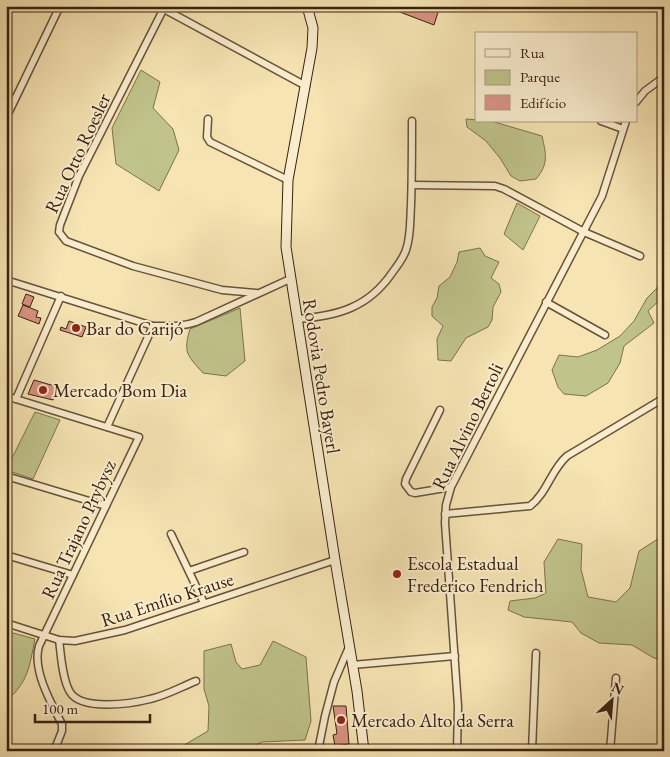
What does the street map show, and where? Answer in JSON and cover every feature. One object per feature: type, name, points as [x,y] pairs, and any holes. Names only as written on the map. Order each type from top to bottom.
[{"type":"main road","name":"Rodovia Pedro Bayerl","points":[[307,6],[313,34],[306,86],[288,180],[285,235],[290,279],[364,751]]},
{"type":"street","points":[[6,118],[60,6]]},
{"type":"street","points":[[165,8],[306,86]]},
{"type":"street","name":"Rua Otto Roesler","points":[[165,8],[79,176],[59,232],[66,241],[133,266],[222,290],[256,293]]},
{"type":"street","points":[[638,100],[645,91],[664,77]]},
{"type":"street","points":[[208,119],[207,137],[210,142],[288,180]]},
{"type":"street","points":[[297,319],[323,317],[344,312],[364,302],[385,284],[401,262],[410,232],[412,121]]},
{"type":"street","points":[[603,122],[623,129]]},
{"type":"street","name":"Rua Alvino Bertoli","points":[[458,751],[458,706],[445,514],[450,488],[584,232],[608,181],[626,122]]},
{"type":"street","points":[[412,185],[495,186],[584,232],[640,256]]},
{"type":"street","points":[[6,280],[153,326],[186,326],[290,279]]},
{"type":"street","points":[[16,399],[61,296]]},
{"type":"street","points":[[546,302],[605,335]]},
{"type":"street","points":[[6,396],[107,427],[153,326]]},
{"type":"street","points":[[445,514],[530,506],[539,497],[555,469],[567,456],[664,398]]},
{"type":"street","points":[[440,410],[405,484],[411,492],[415,493],[450,488]]},
{"type":"street","name":"Rua Trajano Prybysz","points":[[54,751],[62,730],[62,724],[46,690],[37,654],[139,437],[107,427]]},
{"type":"street","points":[[6,476],[106,506]]},
{"type":"street","points":[[171,534],[204,603]]},
{"type":"street","points":[[188,571],[244,552]]},
{"type":"street","points":[[6,555],[73,575]]},
{"type":"street","name":"Rua Emílio Krause","points":[[6,623],[60,640],[75,641],[115,633],[334,560]]},
{"type":"street","points":[[60,640],[63,667],[69,691],[73,696],[86,703],[118,703],[150,699],[196,680]]},
{"type":"street","points":[[318,751],[332,690],[349,647]]},
{"type":"street","points":[[532,751],[536,653]]},
{"type":"street","points":[[352,665],[455,656]]},
{"type":"street","points":[[610,751],[616,678]]},
{"type":"green space","points":[[141,70],[160,82],[153,108],[173,129],[179,150],[159,191],[116,164],[112,128]]},
{"type":"green space","points":[[466,119],[475,120],[475,122],[494,122],[542,136],[545,148],[545,164],[540,174],[536,179],[520,181],[511,176],[500,158],[486,141],[467,127]]},
{"type":"green space","points":[[517,203],[540,216],[523,250],[504,234]]},
{"type":"green space","points":[[480,248],[485,256],[499,262],[491,278],[499,284],[501,292],[493,307],[492,320],[488,327],[466,338],[451,361],[438,360],[437,339],[443,326],[432,316],[432,307],[437,298],[439,286],[450,277],[457,262],[459,252]]},
{"type":"green space","points":[[664,274],[664,296],[648,311],[654,323],[624,346],[620,363],[608,383],[586,396],[564,394],[558,387],[552,370],[559,355],[578,357],[597,350],[620,336],[634,321],[647,298],[657,288]]},
{"type":"green space","points":[[240,308],[245,361],[226,376],[203,373],[188,353],[187,343],[190,329]]},
{"type":"green space","points":[[35,412],[60,420],[33,479],[6,470]]},
{"type":"green space","points":[[664,535],[664,662],[632,645],[599,643],[581,633],[572,622],[524,617],[508,610],[510,601],[535,598],[546,593],[544,562],[558,539],[582,544],[581,569],[588,597],[616,602],[630,588],[639,551]]},
{"type":"green space","points":[[6,631],[35,639],[24,680],[6,702]]},
{"type":"green space","points":[[273,641],[306,657],[311,721],[305,740],[262,742],[243,751],[174,751],[208,731],[209,706],[204,689],[204,651],[231,644],[236,662],[242,669],[260,665]]},
{"type":"building","points":[[384,6],[440,6],[434,25]]},
{"type":"building","points":[[26,294],[34,297],[30,307],[22,304]]},
{"type":"building","points":[[23,305],[38,311],[36,317],[41,318],[39,324],[18,316]]},
{"type":"building","name":"Bar do Carijó","points":[[69,321],[86,327],[82,337],[60,330],[61,327],[66,329]]},
{"type":"building","name":"Mercado Bom Dia","points":[[34,380],[58,387],[53,400],[28,394]]},
{"type":"building","name":"Mercado Alto da Serra","points":[[333,706],[346,706],[349,744],[335,746],[333,735],[337,734]]},
{"type":"place","name":"Bar do Carijó","points":[[76,328]]},
{"type":"place","name":"Mercado Bom Dia","points":[[43,390]]},
{"type":"place","name":"Escola Estadual Frederico Fendrich","points":[[397,574]]},
{"type":"place","name":"Mercado Alto da Serra","points":[[341,720]]}]
